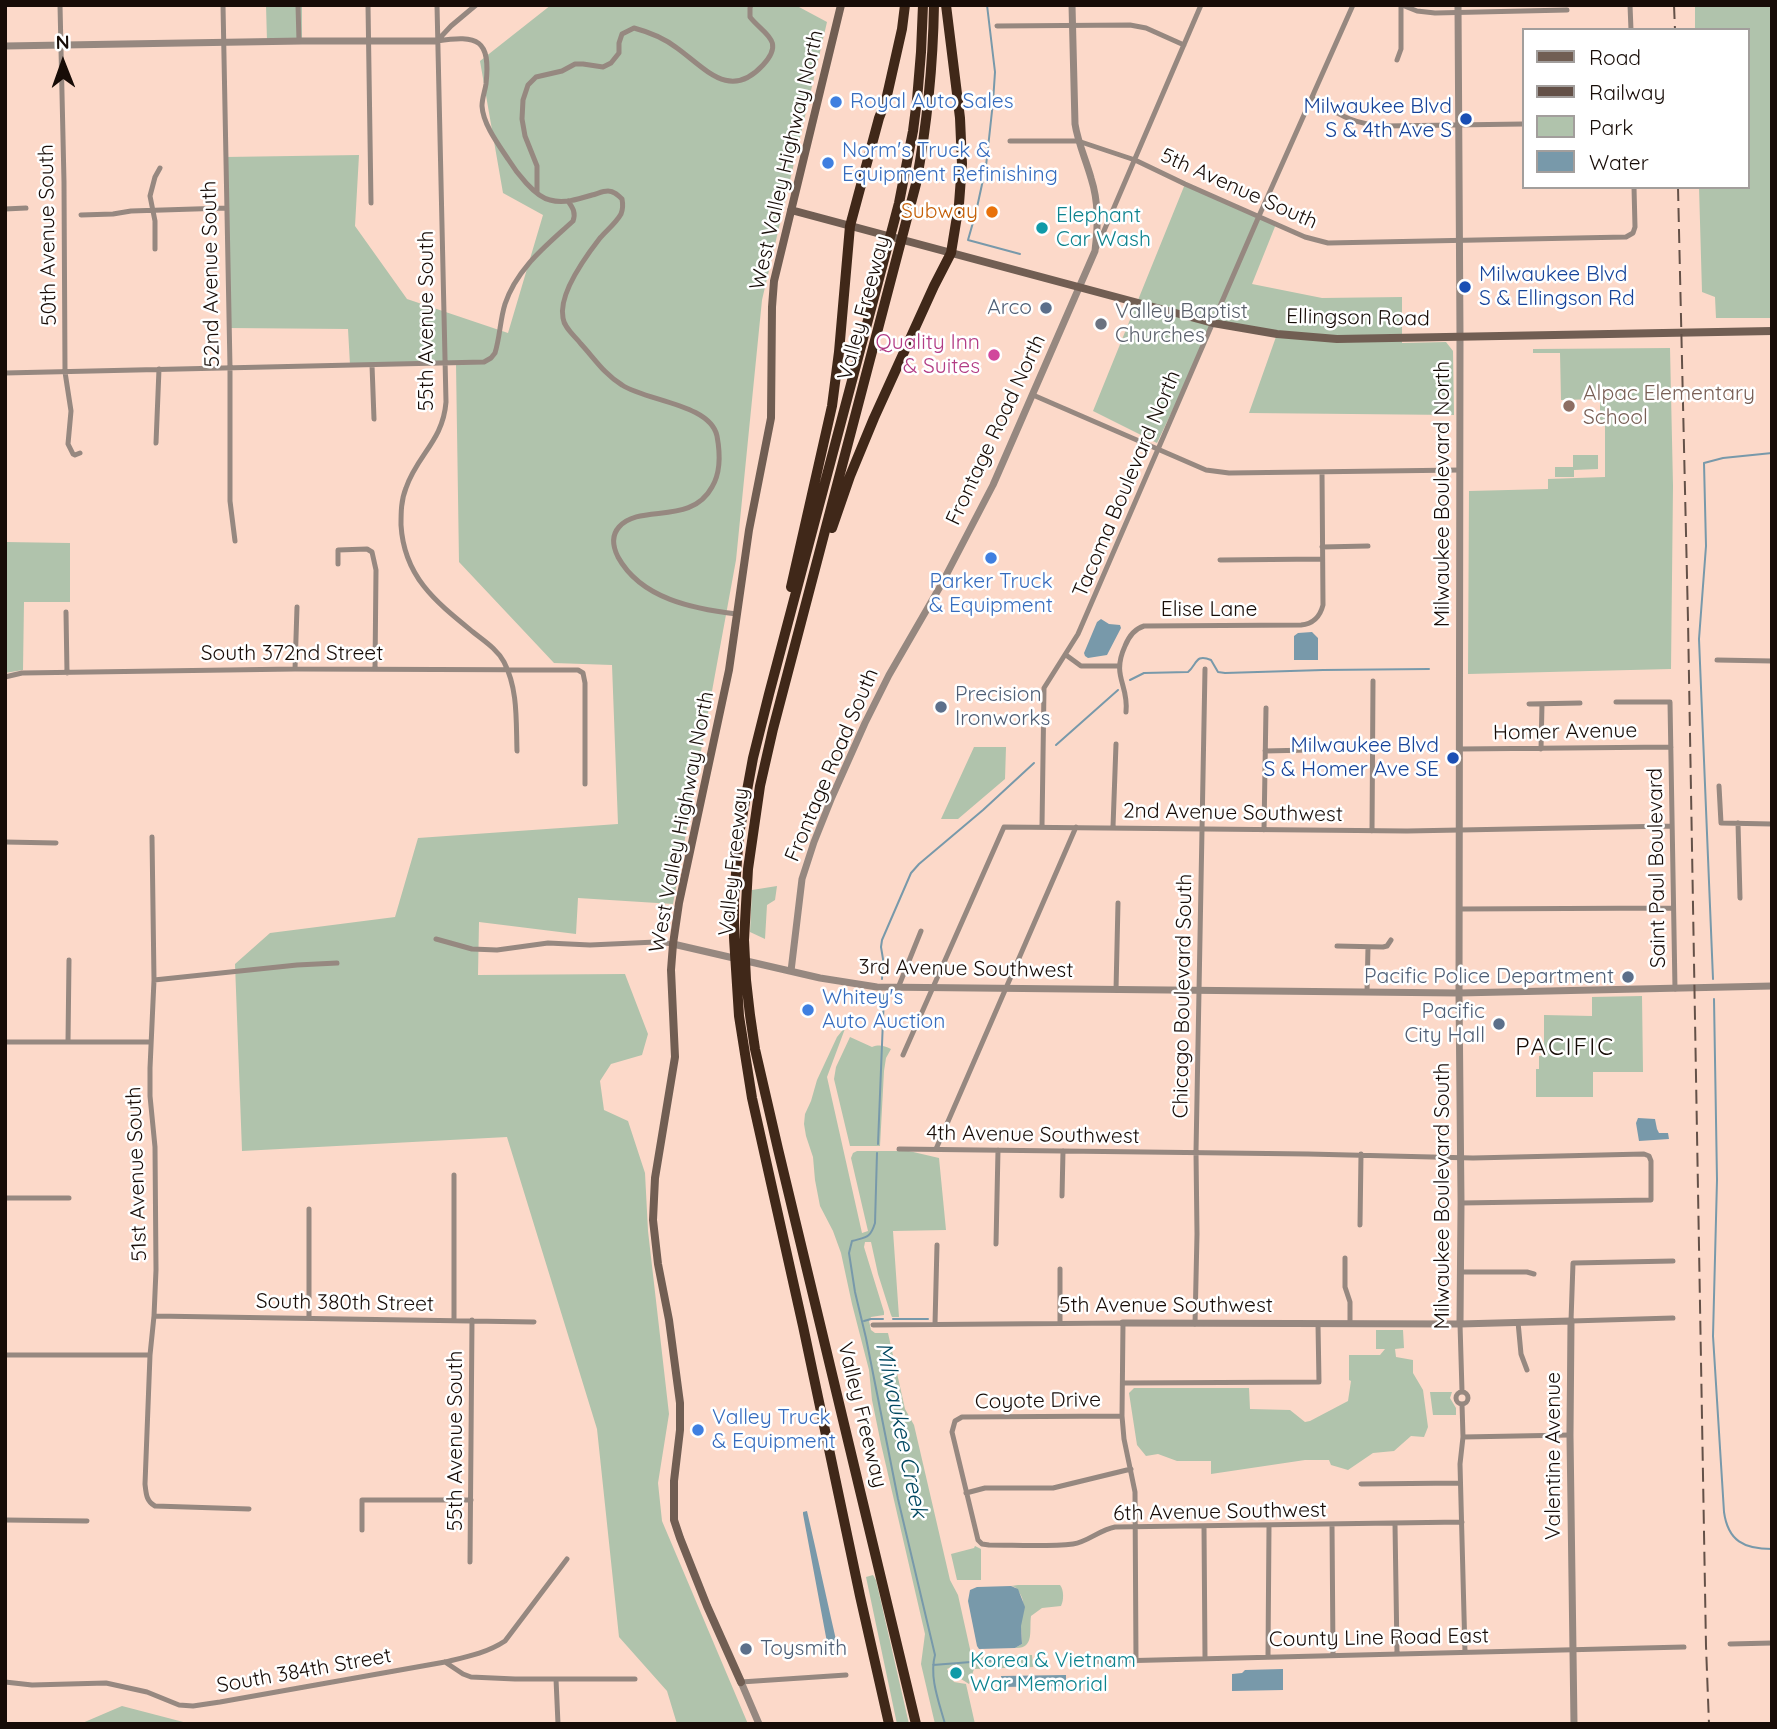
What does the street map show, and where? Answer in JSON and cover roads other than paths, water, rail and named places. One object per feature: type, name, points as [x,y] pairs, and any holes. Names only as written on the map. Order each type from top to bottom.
[{"type":"highway","points":[[769,694],[774,657],[832,406],[850,226],[886,100],[905,5]]},
{"type":"highway","name":"Valley Freeway","points":[[739,939],[760,786],[891,258],[895,217],[913,131],[923,5]]},
{"type":"highway","name":"Valley Freeway","points":[[889,1724],[743,1051],[739,939],[734,900],[739,834],[753,758],[769,694],[891,258],[907,220],[918,175],[932,66],[934,5]]},
{"type":"highway","points":[[805,608],[855,464],[910,337],[951,253],[962,164],[960,118],[946,5]]},
{"type":"highway","name":"Valley Freeway","points":[[741,979],[775,1136],[916,1724]]},
{"type":"main road","name":"West Valley Highway North","points":[[741,1682],[707,1606],[674,1520],[680,1394],[658,1264],[653,1220],[655,1178],[676,1057],[671,970],[679,903],[728,677],[749,530],[771,418],[774,281],[841,5]]},
{"type":"main road","name":"Ellingson Road","points":[[791,210],[1213,323],[1261,332],[1337,339],[1772,331]]},
{"type":"street","name":"50th Avenue South","points":[[60,5],[65,372],[71,411],[68,444],[72,454],[80,453]]},
{"type":"street","name":"52nd Avenue South","points":[[223,5],[230,501],[234,541]]},
{"type":"street","points":[[298,5],[299,41]]},
{"type":"street","points":[[369,5],[371,204]]},
{"type":"street","name":"55th Avenue South","points":[[437,5],[446,397],[444,419],[439,431],[405,490],[401,515],[403,544],[410,565],[427,591],[502,658],[516,701],[517,751]]},
{"type":"street","points":[[437,41],[476,5]]},
{"type":"street","points":[[537,193],[537,166],[525,136],[522,113],[524,94],[536,77],[562,71],[575,64],[603,67],[611,64],[619,54],[622,34],[634,28],[667,41],[711,74],[727,80],[748,78],[768,60],[773,47],[772,40],[750,17],[751,5]]},
{"type":"street","name":"Frontage Road North","points":[[941,585],[993,485],[1095,251],[1098,222],[1095,195],[1078,141],[1074,111],[1072,5]]},
{"type":"street","points":[[1095,251],[1201,5]]},
{"type":"street","name":"Tacoma Boulevard North","points":[[1042,826],[1046,682],[1078,634],[1353,5]]},
{"type":"street","points":[[1397,60],[1401,49],[1402,5],[1426,12],[1458,9],[1567,10]]},
{"type":"street","points":[[1630,5],[1630,28]]},
{"type":"street","points":[[1458,9],[1460,240]]},
{"type":"street","points":[[998,26],[1138,26],[1184,45]]},
{"type":"street","points":[[5,46],[437,41],[464,37],[478,42],[483,47],[486,64],[482,103],[485,117],[514,169],[547,200],[569,201],[607,191],[622,200],[620,216],[592,250],[571,283],[562,311],[564,322],[606,372],[623,386],[698,414],[714,427],[719,456],[716,481],[705,498],[695,506],[624,523],[617,528],[614,535],[614,550],[636,580],[653,591],[688,605],[737,614]]},
{"type":"street","points":[[1312,99],[1362,124],[1522,124]]},
{"type":"street","name":"5th Avenue South","points":[[1010,141],[1078,141],[1135,160],[1305,237],[1328,243],[1626,237],[1633,233],[1634,189]]},
{"type":"street","points":[[155,249],[154,210],[150,196],[160,168]]},
{"type":"street","points":[[5,373],[480,363],[493,356],[505,304],[518,277],[538,252],[573,221],[574,210],[569,201]]},
{"type":"street","points":[[5,209],[26,208]]},
{"type":"street","points":[[81,215],[226,208]]},
{"type":"street","name":"Milwaukee Boulevard North","points":[[1460,240],[1460,749]]},
{"type":"street","points":[[372,365],[373,419]]},
{"type":"street","points":[[156,443],[159,369]]},
{"type":"street","points":[[1034,395],[1214,472],[1460,470]]},
{"type":"street","points":[[1220,560],[1322,559],[1322,472]]},
{"type":"street","points":[[1322,547],[1368,546]]},
{"type":"street","points":[[338,564],[338,550],[367,549],[372,552],[376,570],[375,669]]},
{"type":"street","name":"Elise Lane","points":[[1119,666],[1120,657],[1131,635],[1144,626],[1301,625],[1312,622],[1321,614],[1323,605],[1322,559]]},
{"type":"street","name":"Frontage Road South","points":[[791,971],[802,879],[814,842],[875,702],[941,585]]},
{"type":"street","points":[[295,669],[297,607]]},
{"type":"street","points":[[66,612],[66,673]]},
{"type":"street","points":[[1066,655],[1080,666],[1119,666],[1126,712]]},
{"type":"street","points":[[1717,660],[1772,662]]},
{"type":"street","name":"South 372nd Street","points":[[5,677],[22,673],[295,669],[578,670],[583,673],[585,683],[585,784]]},
{"type":"street","name":"Chicago Boulevard South","points":[[1195,1324],[1205,669]]},
{"type":"street","points":[[1372,831],[1373,681]]},
{"type":"street","name":"Saint Paul Boulevard","points":[[1616,702],[1670,702],[1675,989]]},
{"type":"street","points":[[1529,704],[1580,703]]},
{"type":"street","points":[[1541,749],[1542,704]]},
{"type":"street","points":[[1264,830],[1266,708]]},
{"type":"street","points":[[1113,827],[1116,744]]},
{"type":"street","points":[[1265,751],[1314,750],[1318,744]]},
{"type":"street","name":"Homer Avenue","points":[[1460,749],[1671,747]]},
{"type":"street","name":"Milwaukee Boulevard South","points":[[1460,749],[1462,1391],[1455,1399],[1462,1404],[1460,1483],[1465,1652]]},
{"type":"street","points":[[1719,786],[1721,823],[1772,824]]},
{"type":"street","points":[[1738,823],[1740,898]]},
{"type":"street","name":"2nd Avenue Southwest","points":[[933,987],[1004,827],[1460,831],[1672,826]]},
{"type":"street","points":[[936,1149],[1076,827]]},
{"type":"street","name":"51st Avenue South","points":[[152,837],[154,980],[150,1096],[155,1147],[156,1270],[145,1484],[148,1501],[155,1506],[250,1508]]},
{"type":"street","points":[[5,842],[56,843]]},
{"type":"street","points":[[1116,990],[1118,903]]},
{"type":"street","points":[[1460,909],[1673,908]]},
{"type":"street","points":[[898,988],[920,931]]},
{"type":"street","name":"3rd Avenue Southwest","points":[[436,939],[472,949],[507,949],[548,943],[590,945],[656,942],[853,985],[898,988],[1459,993],[1772,986]]},
{"type":"street","points":[[1337,946],[1382,947],[1387,946],[1391,940]]},
{"type":"street","points":[[1367,947],[1367,992]]},
{"type":"street","points":[[68,960],[68,1042]]},
{"type":"street","points":[[154,980],[297,965],[337,964]]},
{"type":"street","points":[[903,1055],[933,987]]},
{"type":"street","points":[[5,1042],[151,1042]]},
{"type":"street","name":"4th Avenue Southwest","points":[[899,1149],[1461,1157],[1649,1156],[1651,1200],[1461,1203]]},
{"type":"street","points":[[996,1244],[998,1150]]},
{"type":"street","points":[[1062,1196],[1063,1151]]},
{"type":"street","points":[[1360,1225],[1361,1154]]},
{"type":"street","name":"55th Avenue South","points":[[454,1175],[454,1320]]},
{"type":"street","points":[[5,1198],[69,1198]]},
{"type":"street","points":[[309,1209],[309,1318]]},
{"type":"street","points":[[935,1324],[937,1245]]},
{"type":"street","points":[[1345,1258],[1345,1287],[1350,1302],[1350,1324]]},
{"type":"street","name":"Valentine Avenue","points":[[1574,1724],[1570,1435],[1573,1263],[1673,1261]]},
{"type":"street","points":[[1060,1269],[1060,1323]]},
{"type":"street","points":[[1460,1272],[1534,1274]]},
{"type":"street","name":"South 380th Street","points":[[154,1316],[534,1322]]},
{"type":"street","points":[[1572,1321],[1673,1318]]},
{"type":"street","name":"55th Avenue South","points":[[470,1562],[472,1320]]},
{"type":"street","points":[[1557,1321],[1566,1329],[1571,1340]]},
{"type":"street","name":"5th Avenue Southwest","points":[[873,1325],[1460,1324],[1572,1321]]},
{"type":"street","points":[[1518,1322],[1521,1354],[1527,1370]]},
{"type":"street","points":[[1122,1324],[1122,1416],[1135,1492],[1136,1661]]},
{"type":"street","points":[[1123,1383],[1319,1382],[1318,1324]]},
{"type":"street","points":[[5,1355],[150,1355]]},
{"type":"street","name":"Coyote Drive","points":[[966,1493],[952,1432],[955,1421],[962,1417],[1122,1416]]},
{"type":"street","points":[[1463,1437],[1570,1435]]},
{"type":"street","points":[[966,1493],[985,1488],[1053,1488],[1131,1469]]},
{"type":"street","points":[[1361,1484],[1460,1483]]},
{"type":"street","name":"6th Avenue Southwest","points":[[966,1493],[976,1537],[982,1544],[989,1545],[1072,1544],[1108,1528],[1462,1522]]},
{"type":"street","points":[[362,1530],[362,1500],[471,1500]]},
{"type":"street","points":[[5,1520],[88,1521]]},
{"type":"street","points":[[1332,1524],[1333,1655]]},
{"type":"street","points":[[1395,1524],[1397,1653]]},
{"type":"street","points":[[1268,1656],[1269,1525]]},
{"type":"street","points":[[1204,1526],[1205,1658]]},
{"type":"street","name":"South 384th Street","points":[[5,1682],[32,1685],[106,1683],[146,1692],[173,1704],[193,1706],[445,1662],[497,1647],[505,1641],[567,1559]]},
{"type":"street","points":[[1730,1644],[1772,1643]]},
{"type":"street","name":"County Line Road East","points":[[1075,1662],[1684,1647]]},
{"type":"street","points":[[445,1662],[471,1677],[635,1679]]},
{"type":"street","points":[[759,1724],[741,1682],[846,1675]]},
{"type":"street","points":[[556,1679],[558,1724]]},
{"type":"water","points":[[1101,619],[1109,624],[1120,625],[1121,628],[1107,655],[1088,658],[1084,653],[1097,622]]},
{"type":"water","points":[[1312,632],[1318,638],[1318,660],[1294,660],[1294,636]]},
{"type":"water","points":[[1638,1118],[1655,1119],[1659,1133],[1668,1133],[1669,1139],[1639,1141],[1636,1123]]},
{"type":"water","points":[[807,1511],[839,1653],[837,1657],[834,1653],[829,1653],[803,1514]]},
{"type":"water","points":[[1011,1586],[1018,1589],[1025,1607],[1021,1626],[1022,1644],[1015,1648],[979,1649],[968,1601],[970,1590],[977,1587]]},
{"type":"water","points":[[1283,1669],[1283,1690],[1232,1691],[1232,1674],[1245,1670]]},
{"type":"water","points":[[1066,1675],[1066,1686],[1002,1687],[1001,1676]]},
{"type":"waterway","points":[[987,5],[995,72],[993,102],[986,166],[968,240],[1020,254]]},
{"type":"waterway","points":[[1713,979],[1699,639],[1706,546],[1704,463],[1723,458],[1772,453]]},
{"type":"waterway","name":"Milwaukee Creek","points":[[1130,680],[1144,673],[1188,672],[1202,658],[1211,660],[1218,672],[1225,673],[1429,669]]},
{"type":"waterway","name":"Milwaukee Creek","points":[[1056,745],[1118,690]]},
{"type":"waterway","name":"Milwaukee Creek","points":[[882,979],[882,940],[911,873],[1034,763]]},
{"type":"waterway","name":"Milwaukee Creek","points":[[878,1144],[884,995]]},
{"type":"waterway","points":[[1714,999],[1717,1180],[1713,1336],[1724,1512],[1729,1530],[1739,1541],[1753,1547],[1772,1549]]},
{"type":"waterway","name":"Milwaukee Creek","points":[[877,1153],[875,1223],[869,1235],[852,1241],[849,1253],[898,1499],[935,1655],[934,1681],[945,1724]]},
{"type":"waterway","points":[[864,1321],[883,1319]]},
{"type":"waterway","points":[[893,1319],[928,1319]]},
{"type":"waterway","points":[[976,1661],[1013,1660]]},
{"type":"waterway","points":[[933,1665],[971,1662]]},
{"type":"railway","points":[[1674,5],[1675,28]]},
{"type":"railway","points":[[1678,189],[1709,1724]]},
{"type":"place","name":"Royal Auto Sales","points":[[836,102]]},
{"type":"place","name":"Milwaukee Blvd S & 4th Ave S","points":[[1466,119]]},
{"type":"place","name":"Norm's Truck & Equipment Refinishing","points":[[828,163]]},
{"type":"place","name":"Subway","points":[[992,212]]},
{"type":"place","name":"Elephant Car Wash","points":[[1042,228]]},
{"type":"place","name":"Milwaukee Blvd S & Ellingson Rd","points":[[1465,287]]},
{"type":"place","name":"Arco","points":[[1046,308]]},
{"type":"place","name":"Valley Baptist Churches","points":[[1101,324]]},
{"type":"place","name":"Quality Inn & Suites","points":[[994,355]]},
{"type":"place","name":"Alpac Elementary School","points":[[1569,406]]},
{"type":"place","name":"Parker Truck & Equipment","points":[[991,558]]},
{"type":"place","name":"Precision Ironworks","points":[[941,707]]},
{"type":"place","name":"Milwaukee Blvd S & Homer Ave SE","points":[[1453,758]]},
{"type":"place","name":"Pacific Police Department","points":[[1628,977]]},
{"type":"place","name":"Whitey's Auto Auction","points":[[808,1010]]},
{"type":"place","name":"Pacific City Hall","points":[[1499,1024]]},
{"type":"place","name":"Valley Truck & Equipment","points":[[698,1430]]},
{"type":"place","name":"Toysmith","points":[[746,1649]]},
{"type":"place","name":"Korea & Vietnam War Memorial","points":[[956,1673]]},
{"type":"district","name":"PACIFIC","points":[[1565,1048]]}]
